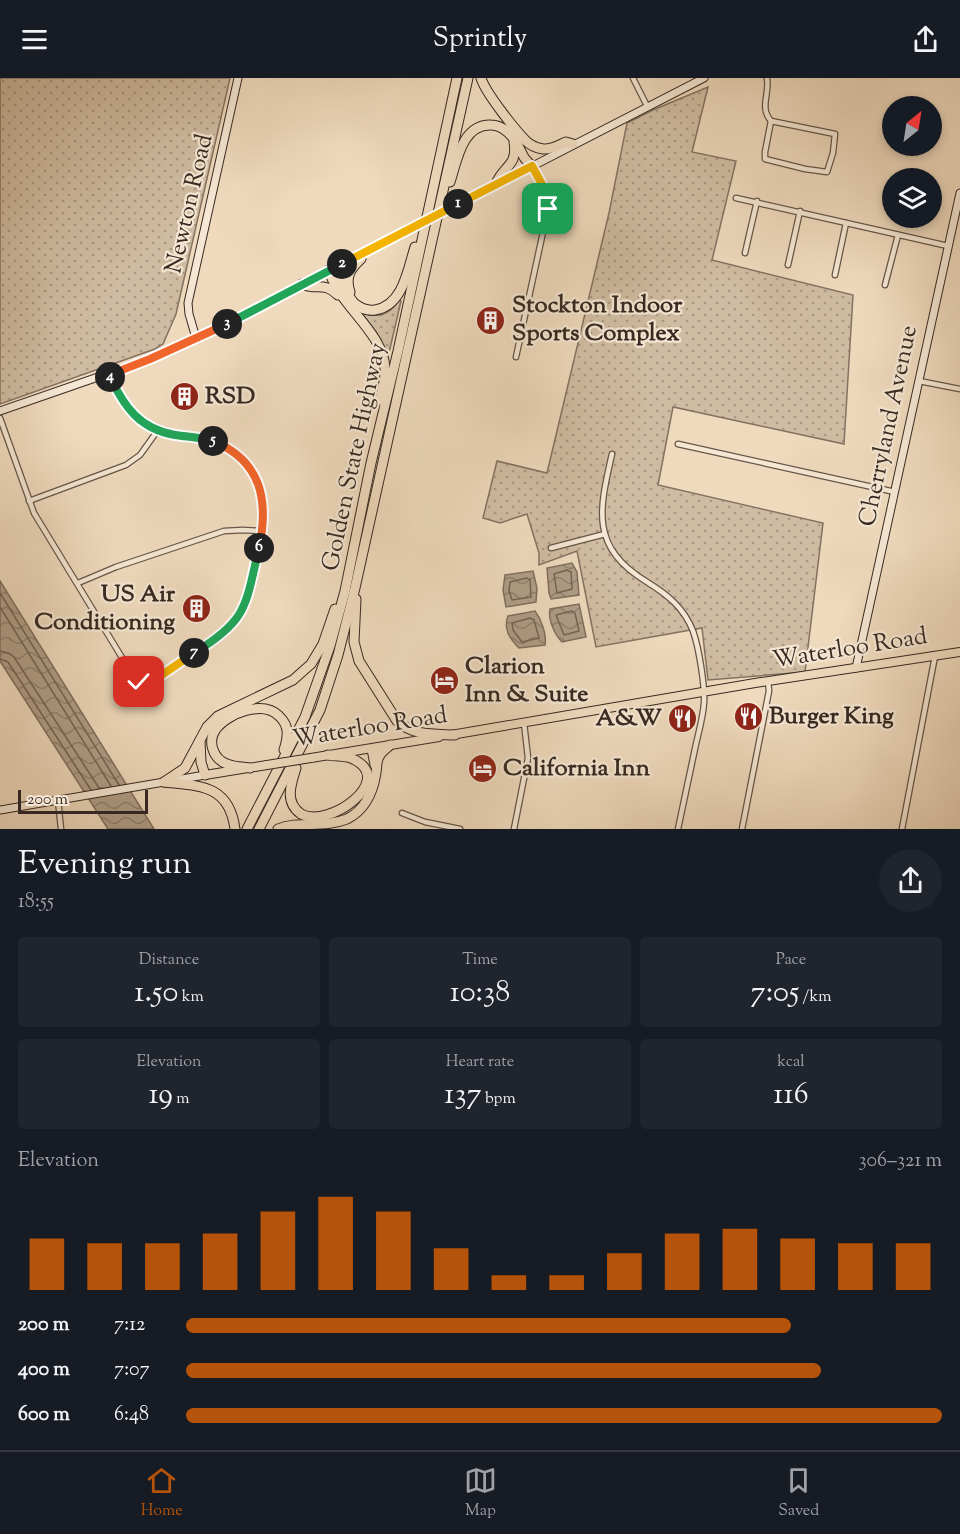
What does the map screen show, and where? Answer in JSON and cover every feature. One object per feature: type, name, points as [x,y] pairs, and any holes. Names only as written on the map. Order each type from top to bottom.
[{"type":"highway","name":"Golden State Highway","points":[[247,829],[292,743],[315,692],[345,591],[371,463],[457,78]]},
{"type":"highway","name":"Golden State Highway","points":[[259,829],[305,742],[328,686],[355,588],[468,78]]},
{"type":"highway","points":[[481,78],[516,135],[526,162],[532,166]]},
{"type":"highway","points":[[441,202],[446,194],[464,141],[474,129],[481,126],[499,126],[542,149],[550,149],[566,142],[573,144]]},
{"type":"highway","points":[[496,184],[499,176],[506,171],[513,160],[516,135]]},
{"type":"highway","points":[[302,285],[309,288],[321,285],[328,287],[363,309],[374,310],[387,307],[399,294],[419,234],[426,221]]},
{"type":"highway","points":[[348,299],[349,274],[352,267],[361,259],[360,255]]},
{"type":"highway","points":[[329,270],[337,274],[348,299],[377,343],[382,355],[385,371],[378,416],[381,423]]},
{"type":"highway","points":[[355,588],[354,642],[356,652],[364,669],[397,721],[409,730],[418,733],[455,735]]},
{"type":"highway","points":[[164,782],[185,768],[207,727],[218,716],[293,680],[311,664],[323,644],[337,603],[345,591]]},
{"type":"highway","points":[[250,768],[231,765],[219,760],[213,747],[213,736],[217,728],[225,721],[251,709],[267,708],[281,717],[288,732],[276,774]]},
{"type":"highway","points":[[200,739],[201,762],[205,776]]},
{"type":"highway","points":[[305,742],[289,792],[296,810],[315,820],[326,818],[356,801],[362,796],[367,784],[368,778],[360,763],[348,757],[328,755]]},
{"type":"highway","points":[[278,829],[291,825],[326,826],[349,818],[360,810],[372,791],[380,755],[390,745]]},
{"type":"highway","points":[[372,749],[376,770]]},
{"type":"highway","points":[[164,782],[198,785],[213,791],[228,808],[235,829]]},
{"type":"main road","name":"Waterloo Road","points":[[205,776],[768,681],[960,652]]},
{"type":"street","name":"Newton Road","points":[[196,338],[188,303],[238,78]]},
{"type":"street","points":[[633,78],[647,106]]},
{"type":"street","points":[[0,411],[109,375],[196,338],[261,307],[704,78]]},
{"type":"street","points":[[767,78],[764,105],[771,121],[765,159],[827,172],[833,153],[835,134],[771,121]]},
{"type":"street","points":[[516,357],[548,209],[544,188],[532,166]]},
{"type":"street","name":"Cherryland Avenue","points":[[856,668],[960,193]]},
{"type":"street","points":[[736,198],[948,246]]},
{"type":"street","points":[[745,253],[757,201]]},
{"type":"street","points":[[788,265],[800,211]]},
{"type":"street","points":[[835,275],[846,223]]},
{"type":"street","points":[[885,285],[898,235]]},
{"type":"street","points":[[0,418],[34,513],[135,679],[141,683],[150,683],[215,640],[234,624],[246,602],[262,531],[264,508],[260,489],[242,460],[215,442],[172,434],[147,424],[121,401],[109,375]]},
{"type":"street","points":[[919,381],[960,389]]},
{"type":"street","points":[[29,501],[126,465],[140,455],[158,430]]},
{"type":"street","points":[[678,444],[895,492]]},
{"type":"street","points":[[612,454],[601,510],[605,534],[610,546],[623,565],[669,597],[687,618],[695,638],[704,703],[678,829]]},
{"type":"street","points":[[78,583],[107,570],[224,531],[262,531]]},
{"type":"street","points":[[551,548],[605,534]]},
{"type":"street","points":[[902,829],[935,656]]},
{"type":"street","points":[[742,829],[769,691],[768,681]]},
{"type":"street","points":[[514,829],[528,759],[524,723]]},
{"type":"street","name":"Waterloo Road","points":[[0,810],[205,776]]},
{"type":"street","points":[[58,800],[61,829]]},
{"type":"street","points":[[402,813],[425,822],[460,829]]},
{"type":"shaded area","points":[[0,78],[230,78],[176,314],[163,344],[155,349],[0,404]]},
{"type":"shaded area","points":[[708,87],[692,152],[736,161],[712,260],[853,295],[844,444],[673,407],[658,485],[823,523],[805,672],[708,680],[702,628],[596,647],[577,551],[539,565],[539,553],[527,514],[500,523],[483,518],[497,461],[547,473],[609,213],[627,123]]},
{"type":"shaded area","points":[[399,300],[401,301],[388,357],[360,314],[361,312],[372,315],[383,314],[392,309]]},
{"type":"water","points":[[572,563],[577,572],[579,595],[551,599],[547,568]]},
{"type":"water","points":[[533,571],[537,588],[536,602],[506,607],[503,590],[505,575]]},
{"type":"water","points":[[0,581],[154,829],[108,829],[0,661]]},
{"type":"water","points":[[579,604],[586,637],[562,642],[552,626],[550,609]]},
{"type":"water","points":[[535,611],[543,627],[545,645],[519,648],[508,634],[506,625],[508,616]]},
{"type":"place","name":"Stockton Indoor Sports Complex","points":[[491,320]]},
{"type":"place","name":"RSD","points":[[184,397]]},
{"type":"place","name":"US Air Conditioning","points":[[196,609]]},
{"type":"place","name":"Clarion Inn & Suite","points":[[444,681]]},
{"type":"place","name":"Burger King","points":[[748,717]]},
{"type":"place","name":"A&W","points":[[683,719]]},
{"type":"place","name":"California Inn","points":[[482,769]]},
{"type":"route","points":[[139,682],[150,683],[215,640],[234,624],[246,602],[260,544],[264,508],[256,480],[237,455],[215,442],[165,432],[140,420],[121,401],[109,375],[182,345],[261,307],[532,166],[544,188],[548,209]]}]
